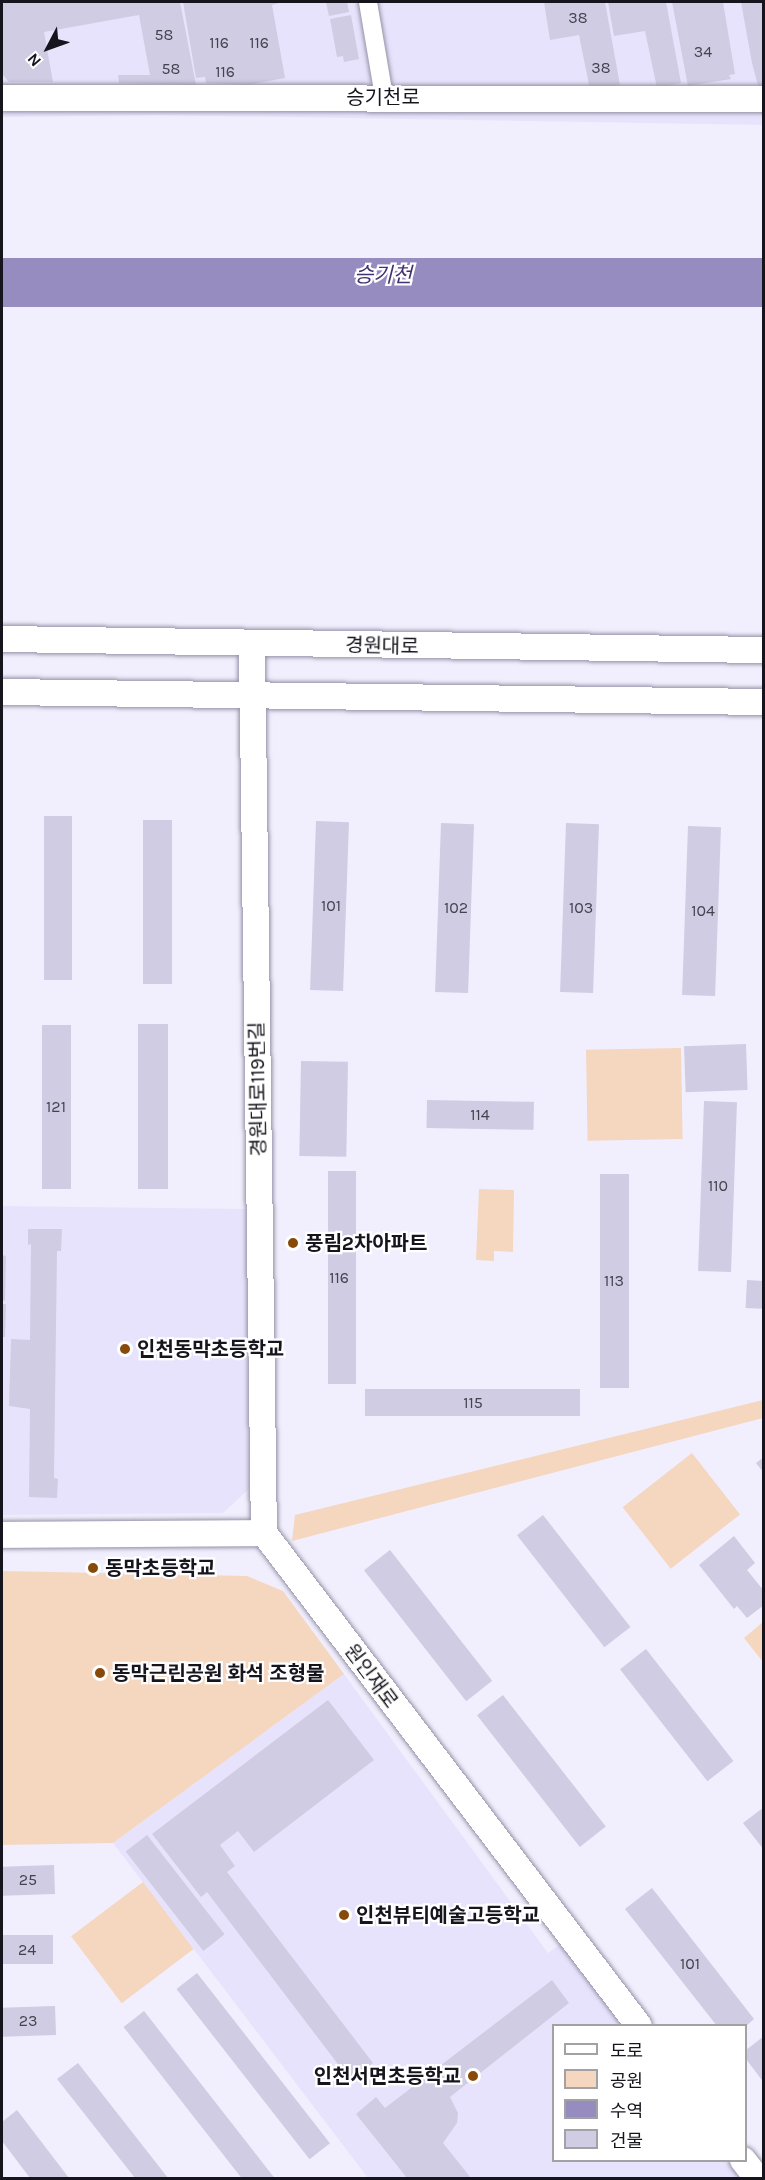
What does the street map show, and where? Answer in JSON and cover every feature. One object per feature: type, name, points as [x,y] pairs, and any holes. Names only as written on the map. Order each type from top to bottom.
[{"type":"main road","name":"승기천로","points":[[2,98],[764,99]]},
{"type":"main road","name":"경원대로","points":[[2,639],[252,645],[764,650]]},
{"type":"main road","name":"경원대로119번길","points":[[252,645],[264,1533]]},
{"type":"main road","points":[[2,692],[764,702]]},
{"type":"main road","points":[[2,1534],[264,1533]]},
{"type":"main road","name":"원인재로","points":[[264,1533],[638,2024]]},
{"type":"main road","points":[[745,2162],[757,2178]]},
{"type":"street","points":[[368,2],[384,97]]},
{"type":"shaded area","points":[[2,2],[763,2],[763,125],[157,115],[2,117]]},
{"type":"shaded area","name":"인천동막초등학교","points":[[2,1206],[247,1209],[249,1489],[223,1513],[2,1515]]},
{"type":"shaded area","name":"인천뷰티예술고등학교","points":[[344,1674],[548,1953],[570,1937],[638,2024],[552,2024],[552,2162],[744,2162],[757,2178],[368,2178],[113,1843]]},
{"type":"green space","points":[[681,1048],[683,1139],[588,1141],[586,1050]]},
{"type":"green space","points":[[479,1189],[514,1190],[513,1252],[494,1251],[494,1261],[476,1260]]},
{"type":"green space","points":[[763,1400],[763,1418],[292,1541],[295,1515]]},
{"type":"green space","points":[[692,1453],[740,1514],[671,1569],[623,1507]]},
{"type":"green space","points":[[2,1571],[247,1576],[283,1591],[344,1674],[113,1843],[2,1845]]},
{"type":"green space","points":[[763,1622],[763,1662],[744,1638]]},
{"type":"green space","points":[[143,1882],[194,1949],[122,2003],[71,1936]]},
{"type":"water","name":"승기천","points":[[2,258],[763,258],[763,307],[2,307]]},
{"type":"building","points":[[2,2],[180,2],[196,85],[119,83],[118,75],[150,75],[139,15],[44,32],[53,82],[9,82],[2,74]]},
{"type":"building","points":[[183,2],[282,2],[272,5],[285,78],[248,85],[206,83],[205,77],[196,78]]},
{"type":"building","points":[[326,2],[347,2],[349,12],[329,16]]},
{"type":"building","points":[[544,2],[605,2],[620,85],[590,90],[579,35],[550,40]]},
{"type":"building","points":[[608,2],[666,2],[681,83],[657,88],[645,31],[614,36]]},
{"type":"building","points":[[672,2],[723,2],[735,74],[729,75],[731,79],[688,86]]},
{"type":"building","points":[[741,2],[764,2],[764,93],[760,93],[752,63]]},
{"type":"building","points":[[351,15],[359,59],[344,62],[343,56],[337,57],[330,19]]},
{"type":"building","points":[[44,816],[72,816],[72,980],[44,980]]},
{"type":"building","points":[[143,820],[172,820],[172,984],[143,984]]},
{"type":"building","points":[[316,821],[349,822],[343,991],[310,990]]},
{"type":"building","points":[[441,823],[474,824],[468,993],[435,992]]},
{"type":"building","points":[[566,823],[599,824],[593,993],[560,992]]},
{"type":"building","points":[[688,826],[721,827],[715,996],[682,995]]},
{"type":"building","points":[[138,1024],[168,1024],[168,1189],[138,1189]]},
{"type":"building","points":[[42,1025],[71,1025],[71,1189],[42,1189]]},
{"type":"building","points":[[746,1044],[748,1090],[686,1092],[684,1046]]},
{"type":"building","points":[[301,1061],[348,1062],[346,1157],[299,1156]]},
{"type":"building","points":[[427,1100],[534,1102],[533,1130],[427,1128]]},
{"type":"building","points":[[704,1101],[737,1102],[731,1272],[698,1271]]},
{"type":"building","points":[[328,1171],[356,1171],[356,1384],[328,1384]]},
{"type":"building","points":[[600,1174],[629,1174],[629,1388],[600,1388]]},
{"type":"building","points":[[28,1229],[62,1229],[61,1251],[57,1251],[54,1478],[58,1479],[57,1498],[29,1497],[30,1409],[9,1406],[11,1339],[30,1340],[31,1244],[28,1245]]},
{"type":"building","points":[[2,1255],[6,1256],[5,1301],[2,1300]]},
{"type":"building","points":[[747,1280],[764,1281],[763,1309],[746,1308]]},
{"type":"building","points":[[2,1304],[6,1304],[5,1337],[2,1337]]},
{"type":"building","points":[[365,1389],[580,1389],[580,1416],[365,1416]]},
{"type":"building","points":[[764,1457],[764,1473],[756,1463]]},
{"type":"building","points":[[543,1515],[630,1627],[604,1647],[517,1535]]},
{"type":"building","points":[[734,1536],[755,1563],[747,1570],[764,1591],[764,1605],[747,1618],[737,1606],[734,1609],[699,1565]]},
{"type":"building","points":[[390,1550],[492,1681],[466,1701],[364,1570]]},
{"type":"building","points":[[646,1649],[733,1761],[707,1781],[620,1669]]},
{"type":"building","points":[[503,1695],[606,1827],[580,1847],[477,1715]]},
{"type":"building","points":[[328,1700],[374,1760],[254,1852],[238,1831],[220,1845],[235,1866],[227,1872],[373,2063],[350,2080],[207,1892],[201,1897],[152,1834]]},
{"type":"building","points":[[764,1807],[764,1850],[743,1823]]},
{"type":"building","points":[[147,1835],[225,1934],[203,1951],[126,1852]]},
{"type":"building","points":[[54,1865],[55,1894],[3,1896],[2,1867]]},
{"type":"building","points":[[652,1888],[754,2019],[747,2025],[715,2024],[625,1909]]},
{"type":"building","points":[[2,1935],[53,1935],[53,1964],[2,1964]]},
{"type":"building","points":[[197,1973],[330,2143],[309,2159],[177,1989]]},
{"type":"building","points":[[552,1980],[569,2003],[450,2097],[458,2113],[457,2123],[443,2143],[471,2178],[407,2178],[356,2114],[376,2097],[385,2108]]},
{"type":"building","points":[[55,2006],[56,2035],[3,2037],[2,2008]]},
{"type":"building","points":[[144,2011],[274,2178],[241,2178],[124,2027]]},
{"type":"building","points":[[764,2036],[764,2083],[747,2060],[747,2049]]},
{"type":"building","points":[[78,2063],[168,2178],[135,2178],[57,2079]]},
{"type":"building","points":[[17,2110],[69,2178],[30,2178],[2,2141],[2,2122]]},
{"type":"place","name":"풍림2차아파트","points":[[293,1243]]},
{"type":"place","name":"인천동막초등학교","points":[[125,1349]]},
{"type":"place","name":"동막초등학교","points":[[93,1568]]},
{"type":"place","name":"동막근린공원 화석 조형물","points":[[100,1673]]},
{"type":"place","name":"인천뷰티예술고등학교","points":[[344,1915]]},
{"type":"place","name":"인천서면초등학교","points":[[473,2076]]}]
